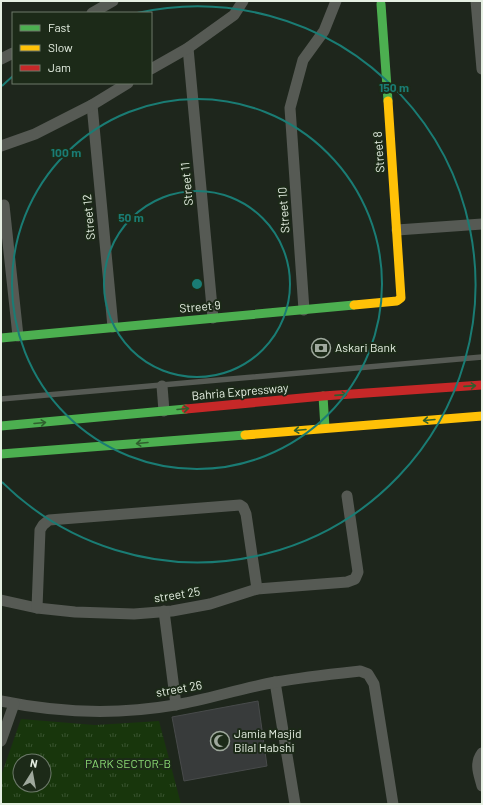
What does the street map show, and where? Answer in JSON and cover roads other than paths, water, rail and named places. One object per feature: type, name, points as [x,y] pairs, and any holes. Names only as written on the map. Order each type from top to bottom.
[{"type":"main road","name":"Street 8","points":[[381,4],[401,298]]},
{"type":"main road","name":"Street 9","points":[[1,338],[397,301],[401,298]]},
{"type":"main road","name":"Bahria Expressway","points":[[1,426],[323,396],[482,385]]},
{"type":"main road","points":[[323,396],[325,428]]},
{"type":"main road","points":[[1,454],[482,416]]},
{"type":"street","points":[[94,12],[113,1]]},
{"type":"street","points":[[152,68],[188,48],[234,15],[243,1]]},
{"type":"street","name":"Street 10","points":[[304,310],[290,108],[303,60],[324,31],[336,1]]},
{"type":"street","points":[[476,1],[482,69]]},
{"type":"street","name":"Street 11","points":[[188,48],[213,318]]},
{"type":"street","points":[[1,59],[12,54]]},
{"type":"street","points":[[1,146],[35,134],[92,105],[126,84]]},
{"type":"street","name":"Street 12","points":[[92,105],[113,327]]},
{"type":"street","points":[[4,205],[18,336]]},
{"type":"street","points":[[397,230],[482,224]]},
{"type":"street","points":[[162,386],[164,411]]},
{"type":"street","name":"street 25","points":[[1,600],[37,608],[75,612],[134,614],[210,604],[257,590],[347,582],[355,579],[358,572],[347,496]]},
{"type":"street","points":[[37,608],[40,530],[49,520],[236,505],[243,507],[246,514],[257,590]]},
{"type":"street","points":[[164,611],[176,705]]},
{"type":"street","name":"street 26","points":[[1,701],[78,712],[110,712],[176,705],[275,682],[360,670],[368,674],[374,684],[393,804]]},
{"type":"street","points":[[275,682],[295,804]]},
{"type":"street","points":[[1,741],[14,704]]},
{"type":"street","points":[[482,753],[478,758],[477,769],[482,786]]},
{"type":"lane","points":[[1,399],[482,357]]},
{"type":"place","name":"Askari Bank","points":[[321,348]]},
{"type":"place","name":"Jamia Masjid Bilal Habshi","points":[[220,741]]},
{"type":"park label","name":"PARK SECTOR-B","points":[[128,764]]}]
